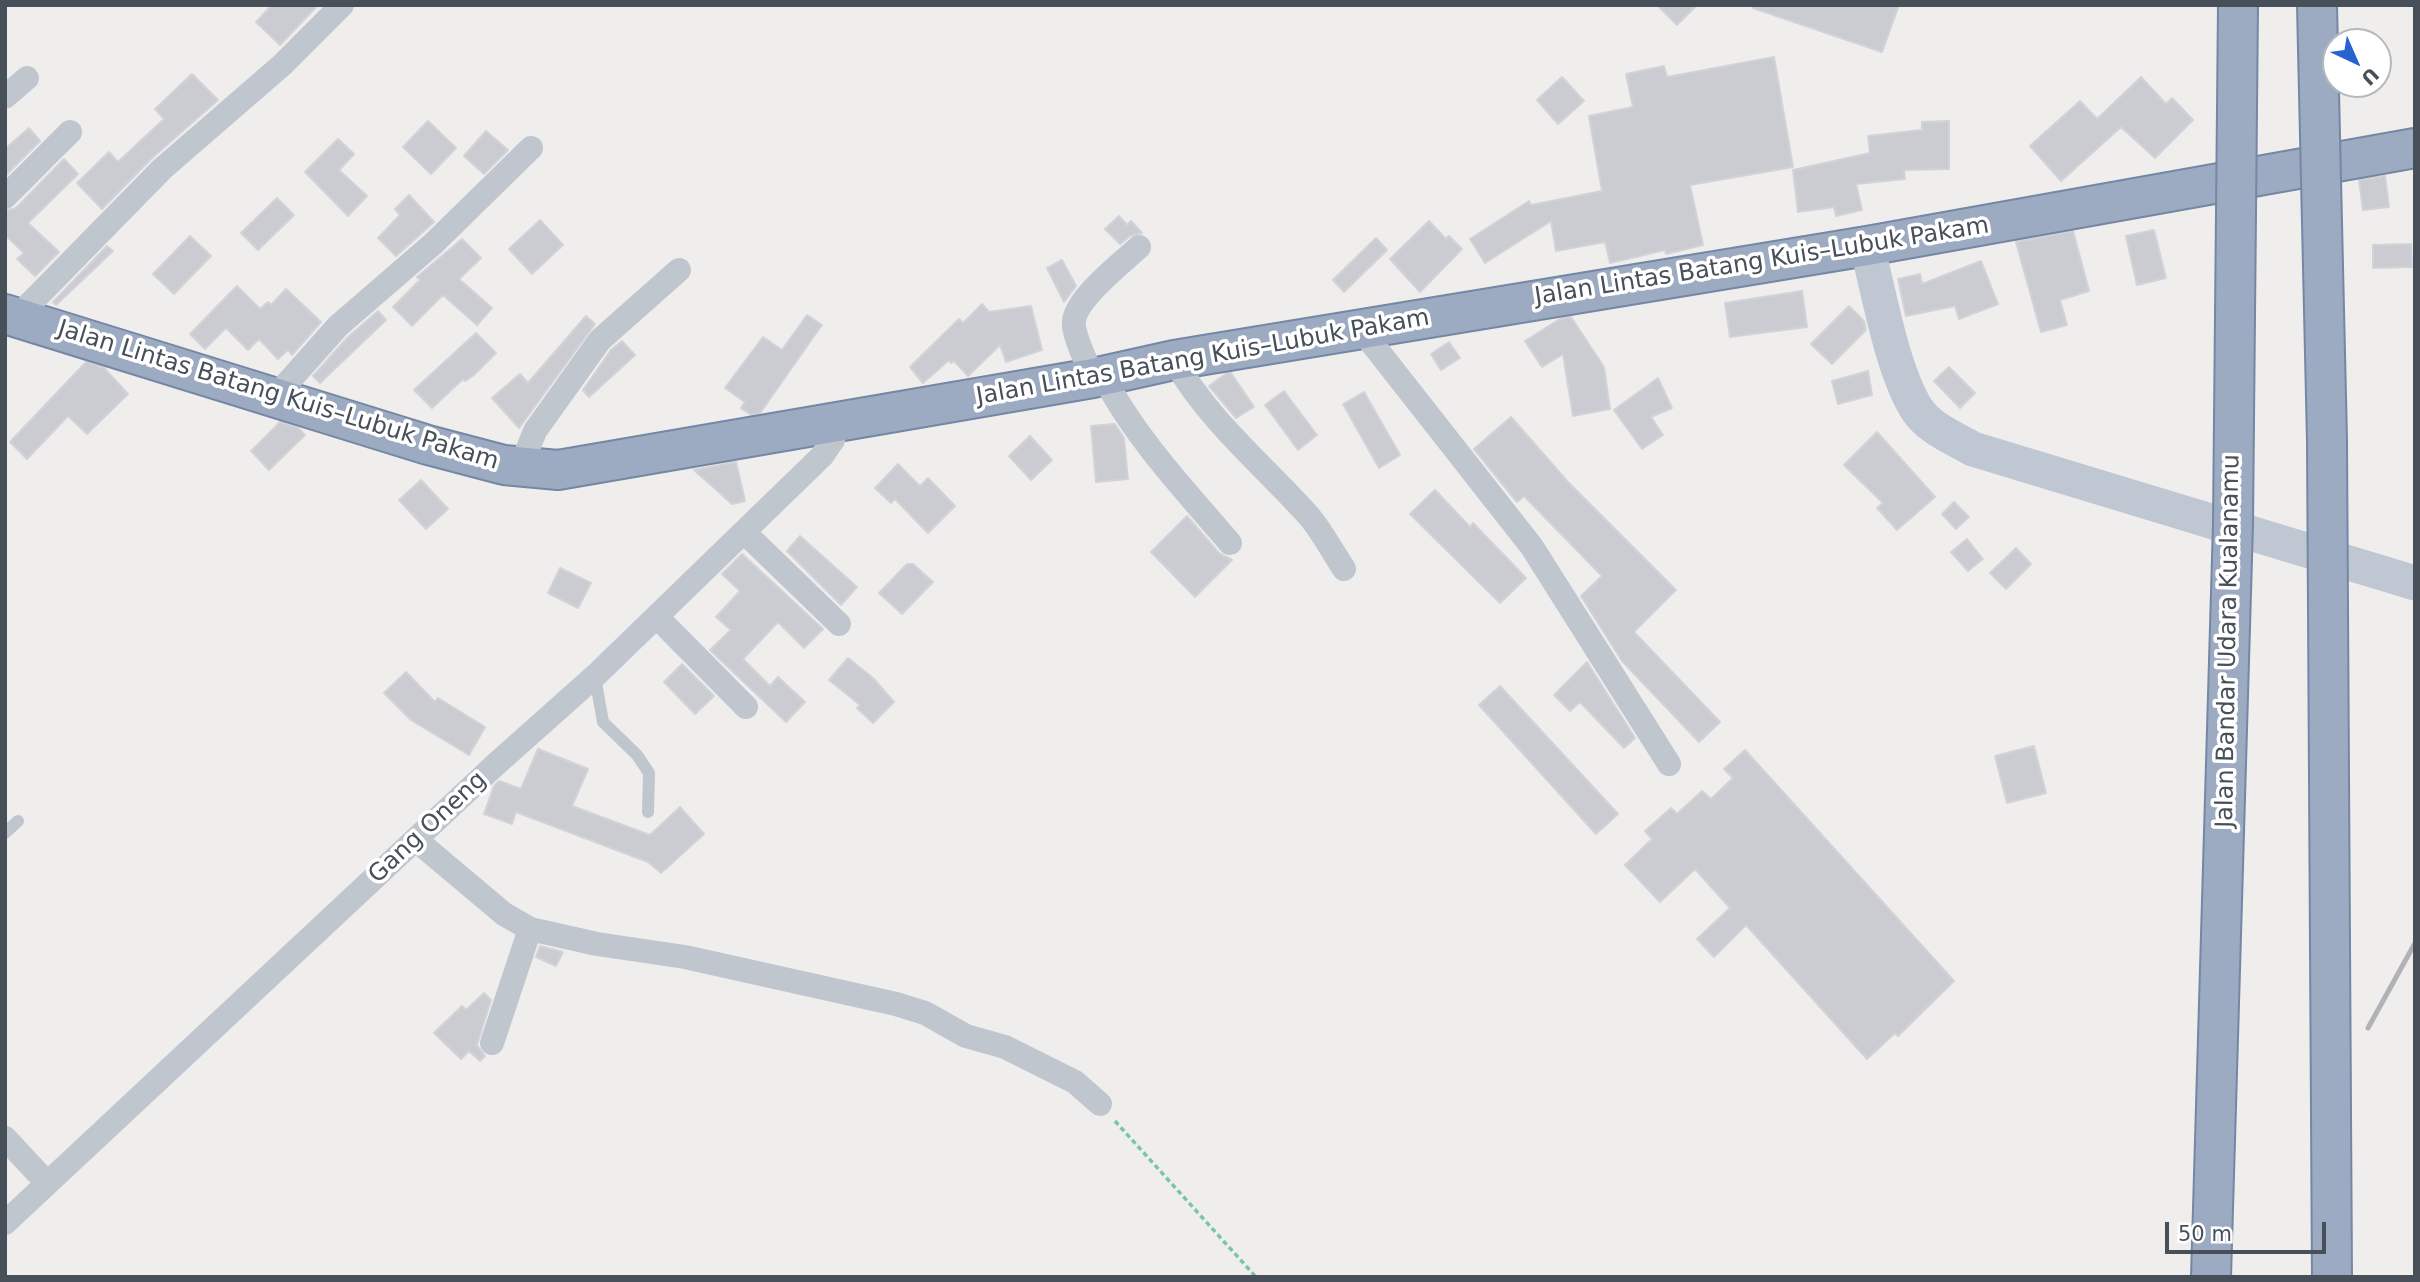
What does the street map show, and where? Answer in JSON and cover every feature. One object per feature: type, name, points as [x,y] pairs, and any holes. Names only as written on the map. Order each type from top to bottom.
[{"type":"highway","name":"Jalan Bandar Udara Kualanamu","points":[[2211,1277],[2233,524],[2238,5]]},
{"type":"highway","points":[[2318,5],[2327,441],[2332,1277]]},
{"type":"highway","name":"Jalan Lintas Batang Kuis–Lubuk Pakam","points":[[10,316],[428,445],[521,466],[558,470],[1098,377],[1174,360],[1867,246],[2415,148]]},
{"type":"main road","points":[[1867,246],[1901,373],[1916,408],[1940,430],[1973,449],[2415,583]]},
{"type":"street","points":[[10,316],[162,169],[282,65],[342,5]]},
{"type":"street","points":[[5,97],[27,78]]},
{"type":"street","points":[[5,197],[70,132]]},
{"type":"street","points":[[274,398],[338,326],[434,243],[531,148]]},
{"type":"street","points":[[1139,247],[1083,300],[1074,314],[1074,327],[1098,377],[1123,414],[1148,448],[1230,543]]},
{"type":"street","points":[[521,466],[535,431],[600,340],[679,270]]},
{"type":"street","points":[[1360,328],[1532,547],[1669,764]]},
{"type":"street","points":[[1174,360],[1187,382],[1228,432],[1310,517],[1344,569]]},
{"type":"street","name":"Gang Oneng","points":[[5,1223],[657,617],[822,456],[833,440],[837,423]]},
{"type":"street","points":[[744,532],[839,624]]},
{"type":"street","points":[[657,617],[746,707]]},
{"type":"street","points":[[416,840],[504,914],[530,929],[597,944],[685,957],[896,1004],[925,1013],[966,1036],[1005,1047],[1076,1082],[1100,1104]]},
{"type":"street","points":[[492,1043],[530,929]]},
{"type":"street","points":[[5,1139],[47,1183]]},
{"type":"lane","points":[[595,676],[603,722],[637,755],[649,773],[648,812]]},
{"type":"lane","points":[[5,833],[18,821]]},
{"type":"path","points":[[1100,1104],[1256,1277]]},
{"type":"building","points":[[272,5],[318,5],[280,45],[256,22]]},
{"type":"building","points":[[1657,5],[1697,5],[1677,25]]},
{"type":"building","points":[[1754,5],[1899,5],[1882,52],[1753,8]]},
{"type":"building","points":[[1774,57],[1793,167],[1690,185],[1703,245],[1666,254],[1665,250],[1610,263],[1605,242],[1556,251],[1551,221],[1485,263],[1470,239],[1529,201],[1531,205],[1602,191],[1589,116],[1633,107],[1626,74],[1664,66],[1667,77]]},
{"type":"building","points":[[192,74],[218,100],[152,158],[102,209],[77,183],[109,152],[118,162],[164,119],[155,109]]},
{"type":"building","points":[[1562,77],[1584,101],[1558,124],[1537,100]]},
{"type":"building","points":[[2141,77],[2166,104],[2172,98],[2193,120],[2155,158],[2121,127],[2061,181],[2030,146],[2080,101],[2097,119]]},
{"type":"building","points":[[428,121],[456,148],[431,174],[403,147]]},
{"type":"building","points":[[1949,121],[1949,169],[1904,170],[1905,179],[1856,184],[1862,210],[1836,216],[1834,207],[1798,212],[1793,170],[1870,153],[1868,136],[1922,130],[1922,122]]},
{"type":"building","points":[[29,128],[40,141],[5,176],[5,149]]},
{"type":"building","points":[[486,131],[508,150],[484,174],[464,156]]},
{"type":"building","points":[[338,139],[354,154],[339,170],[367,196],[348,216],[305,172]]},
{"type":"building","points":[[64,159],[78,174],[28,223],[59,252],[35,276],[17,259],[24,253],[5,235],[5,211],[16,208]]},
{"type":"building","points":[[2385,176],[2389,207],[2363,210],[2359,180]]},
{"type":"building","points":[[409,195],[434,222],[396,256],[378,238],[400,215],[395,209]]},
{"type":"building","points":[[277,198],[294,215],[258,250],[241,233]]},
{"type":"building","points":[[1119,216],[1127,225],[1131,221],[1142,233],[1130,236],[1120,244],[1105,229]]},
{"type":"building","points":[[540,220],[563,245],[532,274],[509,249]]},
{"type":"building","points":[[1429,221],[1446,239],[1449,236],[1462,249],[1420,292],[1390,259]]},
{"type":"building","points":[[2154,230],[2166,278],[2137,285],[2126,236]]},
{"type":"building","points":[[2073,231],[2089,291],[2060,300],[2067,325],[2041,332],[2016,242]]},
{"type":"building","points":[[190,236],[211,256],[174,294],[153,274]]},
{"type":"building","points":[[1376,238],[1387,250],[1344,292],[1333,280]]},
{"type":"building","points":[[462,239],[481,258],[459,279],[492,308],[477,325],[443,295],[412,326],[393,307],[420,280],[417,277]]},
{"type":"building","points":[[2411,244],[2412,267],[2373,268],[2373,245]]},
{"type":"building","points":[[107,246],[113,251],[56,305],[53,302]]},
{"type":"building","points":[[1062,260],[1076,286],[1064,302],[1047,268]]},
{"type":"building","points":[[1981,261],[1998,304],[1959,319],[1955,306],[1906,316],[1898,279],[1920,274],[1922,284]]},
{"type":"building","points":[[237,286],[260,309],[268,302],[271,305],[286,289],[321,322],[292,355],[288,350],[278,359],[259,339],[248,350],[226,328],[205,349],[190,334]]},
{"type":"building","points":[[1802,291],[1807,327],[1730,337],[1725,303]]},
{"type":"building","points":[[982,304],[989,312],[1031,306],[1042,350],[1006,362],[1000,345],[968,376],[954,361],[951,363],[949,360],[923,383],[910,367],[959,319],[963,323]]},
{"type":"building","points":[[1849,306],[1864,321],[1866,330],[1832,364],[1811,344]]},
{"type":"building","points":[[378,311],[386,320],[320,383],[313,376],[348,337]]},
{"type":"building","points":[[807,315],[822,325],[760,413],[751,415],[741,408],[745,402],[725,388],[763,337],[782,350]]},
{"type":"building","points":[[586,316],[595,324],[519,428],[492,398],[520,374],[528,383]]},
{"type":"building","points":[[1571,317],[1604,367],[1610,409],[1573,416],[1563,354],[1542,367],[1525,341],[1560,319]]},
{"type":"building","points":[[476,333],[496,353],[473,376],[465,381],[463,379],[432,408],[414,390]]},
{"type":"building","points":[[622,341],[635,355],[589,397],[583,390],[611,350]]},
{"type":"building","points":[[1449,342],[1460,358],[1441,370],[1431,354]]},
{"type":"building","points":[[86,362],[104,368],[128,394],[87,434],[68,416],[27,459],[10,442]]},
{"type":"building","points":[[1949,367],[1975,393],[1960,408],[1934,381]]},
{"type":"building","points":[[1868,371],[1872,395],[1838,404],[1832,381]]},
{"type":"building","points":[[1231,373],[1254,407],[1236,418],[1209,386]]},
{"type":"building","points":[[1658,378],[1672,408],[1651,417],[1663,435],[1642,449],[1614,410]]},
{"type":"building","points":[[1284,391],[1317,435],[1298,450],[1265,405]]},
{"type":"building","points":[[1364,392],[1400,455],[1379,468],[1343,404]]},
{"type":"building","points":[[1511,417],[1568,482],[1676,590],[1634,632],[1720,722],[1699,742],[1622,661],[1581,596],[1602,576],[1524,496],[1517,502],[1474,449]]},
{"type":"building","points":[[280,422],[298,428],[305,435],[269,470],[251,451]]},
{"type":"building","points":[[1115,424],[1124,438],[1128,479],[1096,482],[1091,426]]},
{"type":"building","points":[[1877,432],[1935,497],[1897,530],[1877,508],[1883,503],[1844,465]]},
{"type":"building","points":[[1030,436],[1052,460],[1031,480],[1009,456]]},
{"type":"building","points":[[736,462],[745,501],[732,504],[694,470]]},
{"type":"building","points":[[898,464],[920,486],[928,478],[955,506],[928,533],[895,499],[891,503],[875,488]]},
{"type":"building","points":[[421,480],[448,509],[426,529],[399,500]]},
{"type":"building","points":[[1435,490],[1470,527],[1473,523],[1526,578],[1500,603],[1410,514]]},
{"type":"building","points":[[1954,502],[1969,517],[1956,529],[1942,514]]},
{"type":"building","points":[[1187,516],[1219,553],[1232,560],[1195,597],[1151,552]]},
{"type":"building","points":[[800,536],[857,587],[841,605],[787,551]]},
{"type":"building","points":[[1967,539],[1983,559],[1968,571],[1951,552]]},
{"type":"building","points":[[2016,548],[2031,564],[2006,589],[1990,573]]},
{"type":"building","points":[[742,554],[823,629],[804,648],[778,622],[743,659],[770,686],[778,677],[805,702],[786,722],[710,650],[731,630],[716,617],[740,591],[722,574]]},
{"type":"building","points":[[907,564],[913,564],[933,582],[902,614],[879,593]]},
{"type":"building","points":[[560,568],[591,583],[578,608],[548,593]]},
{"type":"building","points":[[848,658],[873,678],[894,702],[873,723],[857,708],[860,705],[829,680]]},
{"type":"building","points":[[1587,662],[1635,738],[1624,748],[1580,702],[1570,711],[1554,695]]},
{"type":"building","points":[[682,664],[714,696],[695,714],[664,682]]},
{"type":"building","points":[[406,672],[435,702],[438,698],[485,727],[469,755],[411,720],[384,693]]},
{"type":"building","points":[[1500,686],[1618,814],[1596,834],[1479,705]]},
{"type":"building","points":[[2034,746],[2046,793],[2007,803],[1995,756]]},
{"type":"building","points":[[538,749],[588,769],[572,806],[650,835],[680,807],[704,834],[661,873],[648,862],[516,812],[512,824],[484,814],[494,786],[499,781],[521,789]]},
{"type":"building","points":[[1745,750],[1954,981],[1898,1036],[1895,1033],[1867,1059],[1746,925],[1714,957],[1697,939],[1730,908],[1695,869],[1660,902],[1625,865],[1652,839],[1645,831],[1671,808],[1677,814],[1702,791],[1711,799],[1733,778],[1724,769]]},
{"type":"building","points":[[540,946],[563,952],[556,966],[536,957]]},
{"type":"building","points":[[484,993],[491,1000],[477,1045],[485,1056],[480,1061],[469,1051],[461,1059],[434,1033],[462,1006],[466,1010]]},
{"type":"railway","points":[[2368,1028],[2415,943]]}]
